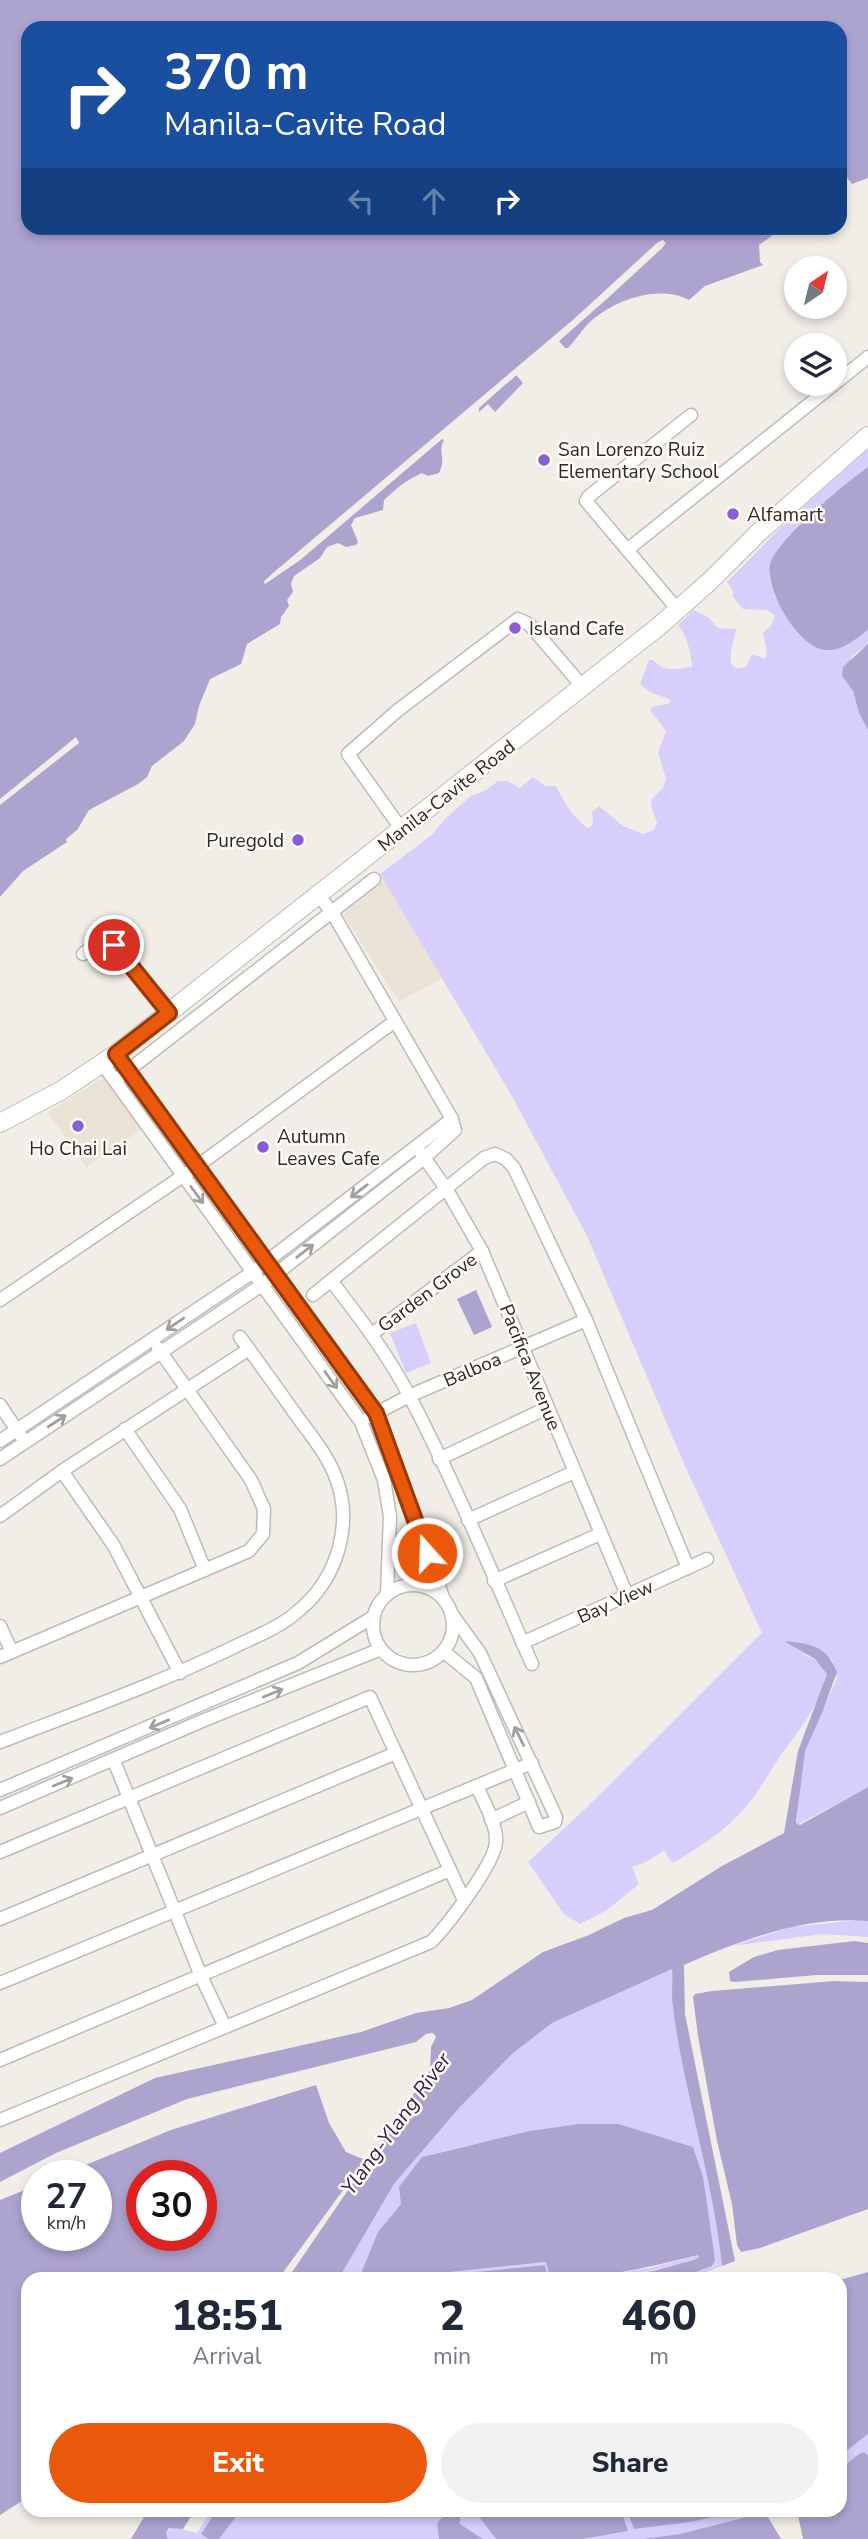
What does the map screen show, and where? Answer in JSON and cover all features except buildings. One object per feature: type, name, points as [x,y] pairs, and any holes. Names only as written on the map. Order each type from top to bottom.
[{"type":"main road","name":"Manila-Cavite Road","points":[[0,1123],[62,1090],[109,1058],[583,687],[678,610],[759,532],[868,436]]},
{"type":"street","points":[[627,550],[868,357]]},
{"type":"street","points":[[678,610],[587,503],[587,499],[691,415]]},
{"type":"street","points":[[402,830],[348,754],[397,711],[518,619],[529,624],[583,687]]},
{"type":"street","points":[[115,1080],[374,879]]},
{"type":"street","points":[[0,1459],[262,1285],[421,1153],[452,1119],[332,912],[318,895]]},
{"type":"street","points":[[83,954],[98,943],[114,945],[169,1013]]},
{"type":"street","points":[[0,1300],[196,1167],[395,1021]]},
{"type":"street","points":[[109,1058],[127,1071],[376,1413],[444,1600],[480,1653],[556,1820],[540,1827],[476,1678],[443,1651]]},
{"type":"street","points":[[109,1058],[115,1080],[361,1422],[384,1480],[390,1516],[387,1594]]},
{"type":"street","points":[[5,1434],[253,1272],[421,1153]]},
{"type":"street","name":"Pacifica Avenue","points":[[421,1153],[447,1190],[482,1251],[627,1595]]},
{"type":"street","points":[[313,1295],[484,1158],[495,1154],[506,1159],[514,1168],[586,1320],[688,1568]]},
{"type":"street","name":"Garden Grove","points":[[372,1334],[482,1251]]},
{"type":"street","points":[[332,1282],[372,1334],[409,1396],[532,1664]]},
{"type":"street","name":"Balboa","points":[[361,1422],[409,1396],[586,1320]]},
{"type":"street","points":[[0,1742],[180,1673],[279,1625],[298,1612],[329,1574],[340,1549],[344,1525],[342,1500],[335,1474],[321,1450],[240,1337]]},
{"type":"street","points":[[0,1626],[6,1654],[249,1551],[263,1534],[264,1508],[251,1480],[151,1340]]},
{"type":"street","points":[[0,1516],[62,1471],[248,1349]]},
{"type":"street","points":[[0,1405],[5,1434],[19,1446]]},
{"type":"street","points":[[439,1459],[547,1408]]},
{"type":"street","points":[[125,1429],[180,1509],[205,1570]]},
{"type":"street","points":[[62,1471],[114,1546],[180,1673]]},
{"type":"street","points":[[468,1520],[574,1472]]},
{"type":"street","points":[[494,1581],[600,1534]]},
{"type":"street","name":"Bay View","points":[[522,1643],[707,1559]]},
{"type":"street","points":[[444,1600],[435,1591],[423,1586],[398,1587],[387,1594],[376,1608],[373,1617],[373,1629],[381,1649],[389,1657],[411,1664],[434,1659],[450,1640],[453,1626],[451,1612]]},
{"type":"street","points":[[0,1790],[298,1663],[373,1617]]},
{"type":"street","points":[[0,1808],[202,1721],[381,1649]]},
{"type":"street","points":[[0,1852],[370,1697],[464,1900]]},
{"type":"street","points":[[196,1708],[202,1721]]},
{"type":"street","points":[[0,1919],[396,1753]]},
{"type":"street","points":[[114,1761],[201,1976],[225,2027]]},
{"type":"street","points":[[0,1983],[532,1763]]},
{"type":"street","points":[[0,2120],[431,1942],[464,1900],[494,1852],[496,1839],[477,1786]]},
{"type":"street","points":[[491,1820],[529,1802]]},
{"type":"street","points":[[0,2060],[450,1870]]},
{"type":"shaded area","points":[[868,449],[868,467],[806,518],[778,551],[771,566],[770,581],[773,591],[790,618],[820,650],[840,648],[868,630],[868,644],[853,655],[842,676],[853,691],[859,713],[868,730],[868,1787],[797,1825],[805,1751],[837,1678],[832,1659],[800,1653],[816,1661],[827,1674],[823,1687],[807,1718],[745,1808],[716,1835],[673,1863],[664,1851],[632,1867],[639,1884],[607,1910],[580,1924],[564,1914],[528,1862],[762,1633],[685,1466],[587,1236],[513,1098],[380,874],[433,834],[444,820],[471,796],[498,781],[507,781],[520,788],[533,777],[545,786],[556,786],[573,814],[588,828],[593,825],[592,812],[599,806],[623,826],[643,834],[654,830],[657,822],[651,806],[652,799],[663,788],[666,779],[658,752],[666,731],[651,711],[651,707],[668,704],[671,700],[650,692],[640,684],[649,660],[666,668],[692,667],[688,644],[678,625],[694,610],[709,618],[718,628],[736,629],[731,656],[733,666],[747,666],[752,654],[765,659],[767,652],[763,633],[771,626],[775,616],[767,610],[743,609],[733,597],[733,591],[727,582],[783,525]]},
{"type":"shaded area","points":[[384,881],[442,978],[399,1002],[343,914]]},
{"type":"shaded area","points":[[106,1076],[142,1129],[86,1167],[48,1112]]},
{"type":"shaded area","points":[[416,1323],[431,1363],[406,1373],[390,1333]]},
{"type":"shaded area","points":[[868,1921],[868,1937],[822,1934],[732,1946],[792,1927]]},
{"type":"shaded area","points":[[672,1969],[673,2003],[682,2060],[710,2188],[722,2266],[706,2272],[696,2272],[712,2266],[715,2261],[709,2218],[693,2147],[619,2124],[579,2124],[422,2157],[401,2204],[378,2232],[367,2272],[343,2272],[394,2184],[459,2108],[512,2054],[552,2023]]},
{"type":"shaded area","points":[[698,2255],[699,2257],[653,2270],[623,2272]]},
{"type":"shaded area","points":[[547,2262],[549,2272],[546,2272],[544,2265],[450,2272]]},
{"type":"shaded area","points":[[868,2434],[868,2455],[864,2452],[859,2454],[847,2463],[847,2450]]},
{"type":"shaded area","points":[[207,2517],[212,2517],[201,2534],[208,2539],[168,2539],[166,2533],[173,2527],[197,2533]]},
{"type":"shaded area","points":[[235,2517],[443,2517],[437,2523],[439,2539],[218,2539]]},
{"type":"shaded area","points":[[460,2517],[479,2517],[496,2539],[483,2539],[460,2524]]},
{"type":"shaded area","points":[[623,2517],[630,2517],[635,2529],[705,2517],[744,2517],[680,2534],[643,2539],[583,2539],[628,2531]]},
{"type":"water","points":[[0,0],[868,0],[868,178],[852,184],[847,177],[847,21],[21,21],[21,235],[773,235],[759,245],[760,262],[763,265],[705,286],[689,300],[677,295],[651,294],[624,301],[600,314],[565,348],[559,341],[662,248],[664,240],[658,242],[573,320],[264,581],[266,583],[300,560],[444,440],[439,473],[428,476],[422,473],[410,479],[384,500],[383,510],[355,518],[351,525],[358,542],[356,545],[346,547],[338,543],[327,547],[320,558],[294,576],[291,584],[293,592],[287,600],[289,606],[281,617],[280,624],[247,644],[241,664],[210,679],[195,724],[184,741],[152,766],[147,777],[138,784],[89,810],[77,830],[66,839],[67,842],[23,871],[0,897]]},
{"type":"water","points":[[516,375],[523,383],[495,412],[488,404],[479,412],[479,408]]},
{"type":"water","points":[[868,467],[868,630],[842,647],[825,650],[815,647],[805,639],[786,616],[773,589],[770,565],[784,541],[797,527]]},
{"type":"water","points":[[868,644],[868,730],[859,713],[853,691],[842,676],[843,667]]},
{"type":"water","points":[[476,1290],[492,1327],[474,1335],[457,1299]]},
{"type":"water","name":"Ylang-Ylang River","points":[[784,1641],[802,1643],[823,1651],[837,1672],[805,1751],[796,1823],[800,1825],[868,1787],[868,1921],[844,1920],[797,1926],[751,1939],[684,1965],[685,2014],[735,2261],[722,2266],[712,2201],[678,2039],[672,2002],[672,1969],[552,2023],[512,2054],[459,2108],[394,2184],[343,2272],[292,2272],[430,2070],[431,2047],[436,2037],[433,2033],[426,2034],[416,2042],[187,2099],[42,2160],[21,2160],[21,2171],[0,2182],[0,2153],[155,2078],[361,2032],[416,2013],[449,2008],[472,2000],[543,1952],[589,1935],[624,1918],[652,1910],[722,1866],[784,1833],[798,1751],[827,1674],[815,1659]]},
{"type":"water","points":[[854,1941],[868,1943],[868,1975],[816,1975],[730,1981],[729,1972],[754,1957],[778,1950]]},
{"type":"water","points":[[834,1981],[868,1982],[868,2209],[760,2248],[741,2252],[737,2245],[732,2204],[717,2141],[693,1997],[695,1994],[712,1991]]},
{"type":"water","points":[[316,2085],[329,2123],[346,2152],[365,2160],[283,2272],[21,2272],[21,2502],[0,2515],[0,2200],[21,2191],[21,2251],[112,2251],[112,2160],[98,2160],[171,2130]]},
{"type":"water","points":[[579,2124],[619,2124],[693,2147],[703,2177],[715,2261],[712,2266],[696,2272],[647,2272],[694,2260],[698,2255],[619,2272],[548,2272],[546,2262],[450,2272],[363,2272],[378,2232],[401,2204],[399,2187],[422,2157],[530,2131]]},
{"type":"water","points":[[545,2265],[547,2272],[477,2272]]},
{"type":"water","points":[[868,2272],[868,2434],[847,2450],[847,2278]]},
{"type":"water","points":[[864,2452],[868,2455],[868,2539],[803,2539],[798,2517],[847,2517],[847,2463]]},
{"type":"water","points":[[144,2517],[191,2517],[183,2529],[169,2528],[166,2533],[168,2539],[131,2539]]},
{"type":"water","points":[[212,2517],[236,2517],[219,2539],[208,2539],[201,2534]]},
{"type":"water","points":[[443,2517],[460,2517],[460,2524],[483,2539],[439,2539],[437,2523]]},
{"type":"water","points":[[479,2517],[623,2517],[628,2531],[583,2539],[496,2539]]},
{"type":"water","points":[[630,2517],[713,2517],[690,2522],[634,2529]]},
{"type":"water","points":[[746,2517],[768,2517],[781,2539],[643,2539],[680,2534]]},
{"type":"pier","points":[[662,240],[666,243],[662,248],[559,341],[556,343],[556,339],[517,371],[519,373],[442,435],[445,436],[300,560],[265,584],[273,573],[573,320]]},
{"type":"pier","points":[[76,737],[79,743],[0,805],[0,799]]},
{"type":"place","name":"San Lorenzo Ruiz Elementary School","points":[[544,460]]},
{"type":"place","name":"Alfamart","points":[[733,514]]},
{"type":"place","name":"Island Cafe","points":[[515,628]]},
{"type":"place","name":"Puregold","points":[[298,840]]},
{"type":"place","name":"Ho Chai Lai","points":[[78,1126]]},
{"type":"place","name":"Autumn Leaves Cafe","points":[[263,1147]]},
{"type":"route","points":[[114,945],[169,1013],[116,1054],[209,1186],[376,1413],[427,1553]]}]
